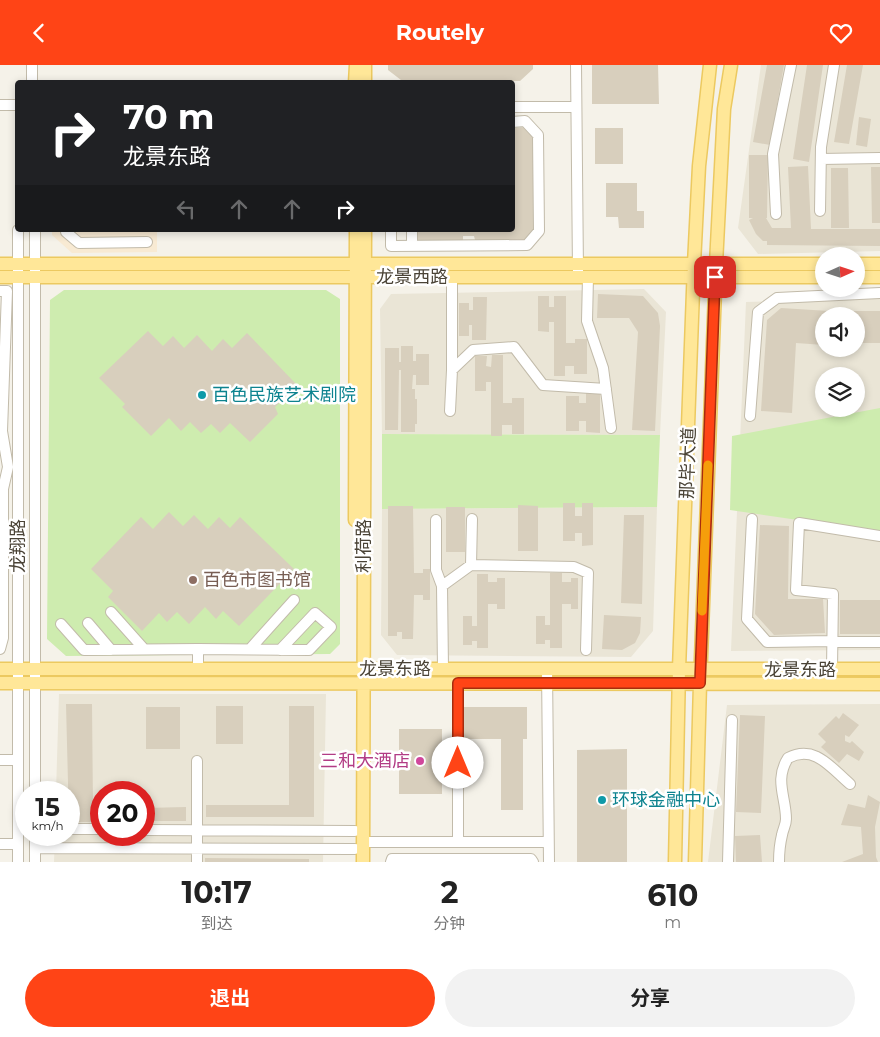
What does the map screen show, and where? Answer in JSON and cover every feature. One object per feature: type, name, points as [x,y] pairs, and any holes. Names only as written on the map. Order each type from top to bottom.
[{"type":"main road","points":[[356,65],[356,80]]},
{"type":"main road","points":[[365,65],[365,80]]},
{"type":"main road","name":"那毕大道","points":[[675,862],[679,669],[694,270],[699,166],[710,65]]},
{"type":"main road","name":"那毕大道","points":[[695,862],[715,270],[724,109],[731,65]]},
{"type":"main road","points":[[699,166],[720,168]]},
{"type":"main road","name":"利荷路","points":[[356,232],[360,270],[358,851]]},
{"type":"main road","name":"利荷路","points":[[360,270],[365,232]]},
{"type":"main road","name":"龙景西路","points":[[0,264],[18,270],[360,270],[582,273]]},
{"type":"main road","name":"龙景西路","points":[[360,270],[452,277],[715,270],[815,264]]},
{"type":"main road","points":[[865,264],[880,264]]},
{"type":"main road","name":"龙景西路","points":[[0,277],[18,270]]},
{"type":"main road","name":"龙景西路","points":[[715,270],[815,276]]},
{"type":"main road","points":[[865,277],[880,277]]},
{"type":"main road","name":"龙景东路","points":[[0,669],[880,669]]},
{"type":"main road","name":"龙景东路","points":[[0,683],[880,684]]},
{"type":"main road","name":"利荷路","points":[[360,683],[355,831],[358,851],[363,862]]},
{"type":"street","points":[[32,65],[32,80]]},
{"type":"street","points":[[576,65],[582,273],[588,321],[603,368],[611,428]]},
{"type":"street","points":[[776,215],[773,154],[791,65]]},
{"type":"street","points":[[820,211],[821,147],[834,65]]},
{"type":"street","points":[[0,105],[15,105]]},
{"type":"street","points":[[515,107],[576,107]]},
{"type":"street","points":[[391,232],[391,246],[527,245],[539,231],[538,135],[525,121],[515,121]]},
{"type":"street","points":[[821,159],[880,158]]},
{"type":"street","name":"龙翔路","points":[[18,232],[18,270],[6,467],[18,669],[18,781]]},
{"type":"street","name":"龙翔路","points":[[34,232],[35,781]]},
{"type":"street","points":[[66,232],[79,243],[147,242]]},
{"type":"street","points":[[412,232],[412,246]]},
{"type":"street","points":[[450,411],[452,277]]},
{"type":"street","points":[[0,291],[7,291],[2,431],[6,467],[2,489],[3,638],[0,649]]},
{"type":"street","points":[[750,416],[758,312],[777,298],[880,293]]},
{"type":"street","points":[[452,370],[474,350],[514,347],[543,385],[606,389]]},
{"type":"street","points":[[471,565],[472,519]]},
{"type":"street","points":[[752,519],[747,619],[767,642],[880,642]]},
{"type":"street","points":[[436,520],[436,570],[442,587],[443,669]]},
{"type":"street","points":[[832,669],[832,594],[796,590],[798,523],[880,536]]},
{"type":"street","points":[[442,587],[471,565],[574,567],[588,573],[586,650]]},
{"type":"street","points":[[250,649],[294,600]]},
{"type":"street","points":[[111,612],[144,649]]},
{"type":"street","points":[[61,624],[84,650],[250,649],[280,650],[309,650],[331,627],[315,613],[280,650]]},
{"type":"street","points":[[88,623],[110,650]]},
{"type":"street","points":[[198,649],[198,669]]},
{"type":"street","points":[[547,669],[549,862]]},
{"type":"street","points":[[458,683],[460,842],[462,861]]},
{"type":"street","points":[[728,862],[732,720]]},
{"type":"street","points":[[779,862],[782,835],[786,822],[780,787],[782,774],[788,758],[798,753],[811,754],[823,760],[850,784]]},
{"type":"street","points":[[0,760],[18,760]]},
{"type":"street","points":[[197,761],[197,862]]},
{"type":"street","points":[[155,830],[355,831]]},
{"type":"street","points":[[35,862],[35,848],[358,851],[460,842],[548,842]]},
{"type":"street","points":[[0,844],[15,844]]},
{"type":"street","name":"龙翔路","points":[[18,846],[18,862]]},
{"type":"street","points":[[391,862],[392,859],[462,861],[531,859],[533,862]]},
{"type":"shaded area","points":[[761,65],[880,65],[880,251],[865,251],[865,247],[815,247],[815,253],[758,254],[738,228]]},
{"type":"shaded area","points":[[52,232],[157,232],[157,252],[72,253],[52,235]]},
{"type":"shaded area","points":[[644,289],[666,312],[660,435],[382,434],[380,309],[391,294]]},
{"type":"shaded area","points":[[880,298],[880,650],[731,651],[746,302]]},
{"type":"shaded area","points":[[657,507],[653,631],[631,657],[397,655],[381,635],[382,509]]},
{"type":"shaded area","points":[[59,694],[326,694],[323,862],[54,862],[55,846],[80,846],[80,781],[56,781]]},
{"type":"shaded area","points":[[880,704],[880,862],[708,862],[727,705]]},
{"type":"green space","points":[[64,290],[326,290],[340,299],[340,644],[330,654],[66,656],[47,639],[50,300]]},
{"type":"green space","points":[[880,408],[880,532],[730,510],[732,436],[832,417],[865,417],[865,411]]},
{"type":"green space","points":[[382,434],[660,435],[657,507],[382,509]]},
{"type":"building","points":[[388,65],[533,65],[533,69],[520,81],[401,80],[388,70]]},
{"type":"building","points":[[592,65],[658,65],[659,104],[592,104]]},
{"type":"building","points":[[767,65],[784,65],[770,145],[753,142]]},
{"type":"building","points":[[807,65],[823,65],[809,162],[793,159]]},
{"type":"building","points":[[847,65],[863,65],[849,144],[834,142]]},
{"type":"building","points":[[859,117],[871,119],[867,147],[856,145]]},
{"type":"building","points":[[525,127],[534,137],[535,231],[525,240],[475,240],[474,236],[463,236],[463,241],[418,241],[418,232],[515,232],[515,128]]},
{"type":"building","points":[[595,128],[623,128],[623,164],[595,164]]},
{"type":"building","points":[[749,155],[768,155],[766,218],[772,228],[791,228],[788,167],[808,166],[811,229],[880,229],[880,246],[767,245],[767,241],[763,241],[756,234],[749,220],[753,218],[749,218]]},
{"type":"building","points":[[871,167],[880,167],[880,223],[872,223]]},
{"type":"building","points":[[831,168],[848,168],[849,228],[831,228]]},
{"type":"building","points":[[606,183],[637,183],[637,211],[644,211],[644,228],[619,228],[618,217],[606,217]]},
{"type":"building","points":[[598,294],[643,296],[658,313],[660,326],[655,431],[632,430],[638,332],[629,318],[597,318]]},
{"type":"building","points":[[538,296],[549,296],[549,307],[554,307],[554,296],[566,296],[566,343],[575,343],[575,339],[587,339],[587,374],[574,374],[574,366],[565,366],[565,376],[554,376],[554,322],[549,322],[549,332],[538,331]]},
{"type":"building","points":[[473,297],[487,297],[486,340],[472,340],[472,325],[469,325],[469,336],[459,336],[459,303],[469,303],[469,310],[473,310]]},
{"type":"building","points":[[781,308],[815,310],[815,344],[796,343],[792,413],[761,411],[767,320]]},
{"type":"building","points":[[865,311],[880,311],[880,343],[865,343]]},
{"type":"building","name":"百色民族艺术剧院","points":[[148,331],[163,346],[173,336],[184,348],[197,335],[212,351],[223,339],[232,348],[247,333],[298,386],[275,407],[278,414],[250,442],[230,423],[220,433],[211,424],[201,433],[190,422],[181,431],[169,418],[151,436],[122,407],[125,404],[99,378]]},
{"type":"building","points":[[401,346],[413,346],[413,361],[416,361],[416,354],[429,354],[429,385],[416,385],[416,375],[413,375],[412,389],[415,389],[415,399],[417,399],[417,424],[415,424],[415,432],[401,432],[401,370],[399,370],[398,430],[385,430],[385,348],[399,348],[399,362],[401,362]]},
{"type":"building","points":[[492,355],[503,355],[503,403],[512,403],[512,398],[524,398],[524,434],[512,434],[512,425],[502,425],[502,436],[491,436],[491,382],[486,382],[486,391],[475,391],[475,356],[487,356],[486,366],[491,367]]},
{"type":"building","points":[[586,391],[600,391],[600,433],[586,432],[586,421],[579,421],[579,431],[566,431],[566,396],[579,396],[579,403],[586,403]]},
{"type":"building","points":[[563,503],[575,503],[575,516],[582,516],[582,503],[593,503],[593,545],[582,546],[582,533],[575,533],[575,541],[563,541]]},
{"type":"building","points":[[518,505],[538,506],[538,551],[518,551]]},
{"type":"building","points":[[388,506],[413,506],[414,573],[423,573],[423,569],[430,569],[430,600],[423,600],[423,595],[414,595],[413,639],[402,639],[402,632],[397,632],[397,636],[388,636]]},
{"type":"building","points":[[446,507],[465,507],[465,552],[446,552]]},
{"type":"building","name":"百色市图书馆","points":[[169,512],[183,526],[194,515],[208,529],[219,517],[230,528],[240,517],[294,569],[239,626],[223,611],[216,619],[205,607],[189,624],[177,612],[167,622],[159,613],[142,631],[108,597],[113,591],[91,569],[141,517],[153,529]]},
{"type":"building","points":[[624,515],[644,515],[642,604],[621,603]]},
{"type":"building","points":[[760,525],[789,526],[788,599],[823,599],[825,633],[774,635],[755,614]]},
{"type":"building","points":[[550,573],[562,573],[562,582],[571,582],[571,578],[578,578],[578,609],[571,609],[571,604],[562,604],[562,648],[550,648],[550,640],[545,640],[545,644],[536,644],[536,616],[545,616],[545,625],[550,625]]},
{"type":"building","points":[[477,574],[488,574],[488,582],[497,582],[497,578],[505,578],[505,609],[497,609],[497,604],[488,604],[488,648],[477,648],[477,641],[472,641],[472,645],[463,645],[463,616],[472,616],[472,626],[477,626]]},
{"type":"building","points":[[840,600],[880,600],[880,634],[840,634]]},
{"type":"building","points":[[604,615],[641,617],[640,633],[635,643],[622,650],[602,649]]},
{"type":"building","points":[[66,704],[92,704],[93,781],[90,781],[90,822],[80,822],[80,781],[68,781]]},
{"type":"building","points":[[216,706],[243,706],[243,744],[216,744]]},
{"type":"building","points":[[289,706],[314,706],[314,817],[206,817],[206,805],[289,805]]},
{"type":"building","points":[[146,707],[180,707],[180,749],[146,749]]},
{"type":"building","points":[[461,707],[527,707],[527,739],[523,739],[523,810],[501,810],[501,739],[461,739]]},
{"type":"building","points":[[843,713],[859,725],[849,737],[845,735],[845,741],[850,743],[852,741],[864,752],[859,761],[847,754],[839,763],[821,747],[826,742],[818,734],[836,716],[839,719]]},
{"type":"building","points":[[740,715],[765,716],[761,813],[736,812]]},
{"type":"building","name":"三和大酒店","points":[[399,729],[442,729],[442,794],[399,794]]},
{"type":"building","name":"环球金融中心","points":[[627,749],[627,862],[577,862],[577,750]]},
{"type":"building","points":[[868,795],[880,802],[875,827],[876,857],[878,862],[842,862],[863,854],[861,827],[841,825],[848,804],[865,808]]},
{"type":"building","points":[[186,807],[186,821],[155,821],[155,808]]},
{"type":"building","points":[[760,835],[762,862],[736,862],[735,836]]},
{"type":"building","points":[[205,858],[309,859],[309,862],[205,862]]},
{"type":"slow traffic","points":[[702,611],[708,465]]},
{"type":"place","name":"百色民族艺术剧院","points":[[202,395]]},
{"type":"place","name":"百色市图书馆","points":[[193,580]]},
{"type":"place","name":"三和大酒店","points":[[420,761]]},
{"type":"place","name":"环球金融中心","points":[[602,800]]},
{"type":"route","points":[[458,763],[458,683],[700,683],[715,277]]}]
